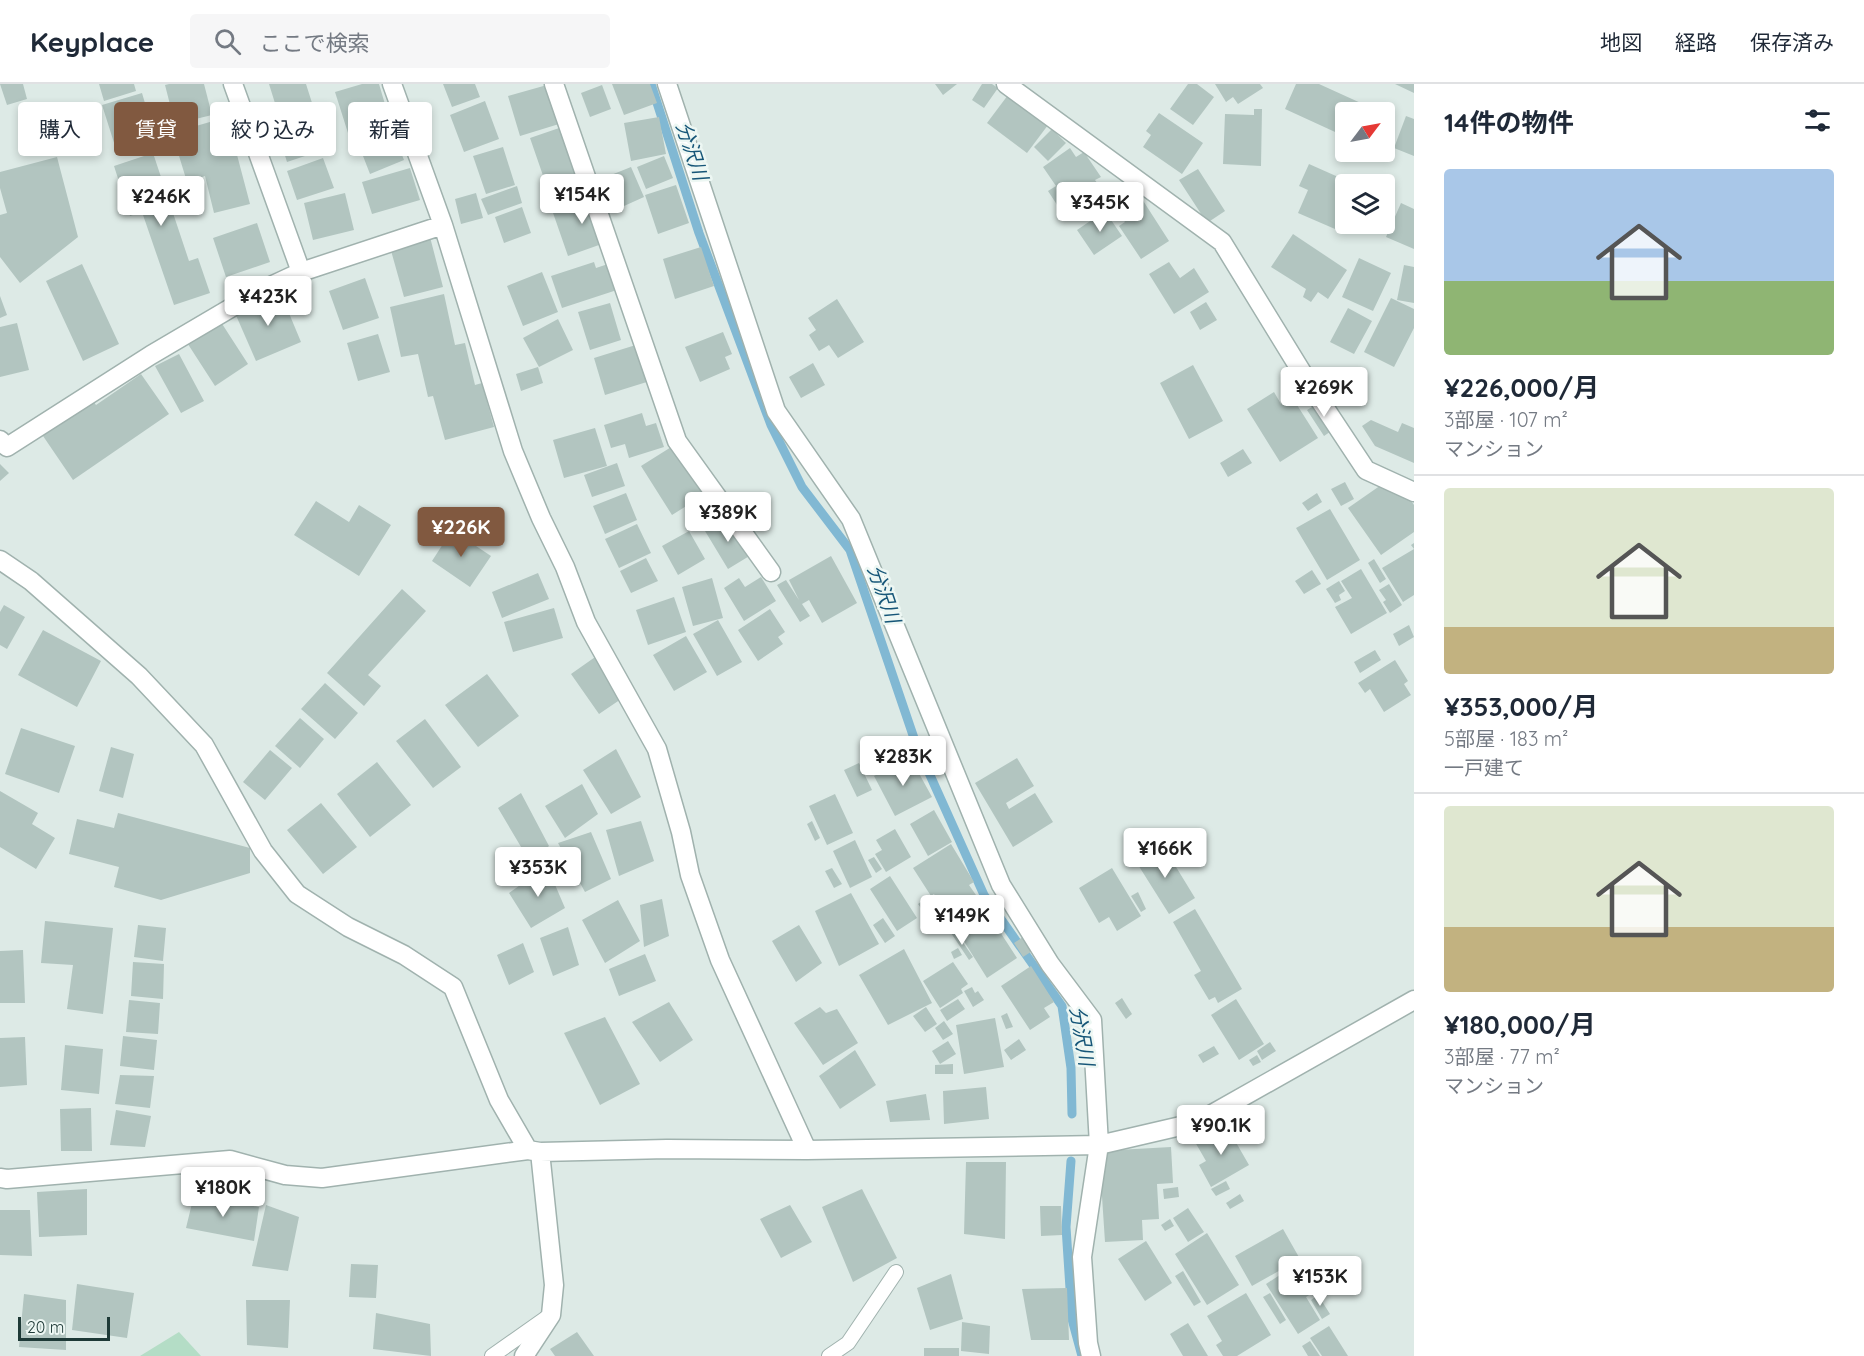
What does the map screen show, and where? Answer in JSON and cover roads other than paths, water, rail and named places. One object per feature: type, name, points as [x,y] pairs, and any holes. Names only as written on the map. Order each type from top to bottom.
[{"type":"street","points":[[233,84],[301,272]]},
{"type":"street","points":[[392,84],[443,225],[513,451],[541,518],[565,567],[586,622],[657,749],[681,832],[690,875],[720,960],[807,1150]]},
{"type":"street","points":[[554,84],[677,441],[771,572]]},
{"type":"street","points":[[667,84],[776,411],[851,519],[1001,885],[1050,964],[1092,1020],[1099,1145],[1082,1257],[1088,1343],[1091,1356]]},
{"type":"street","points":[[1006,84],[1222,242],[1311,387],[1366,470],[1414,492]]},
{"type":"street","points":[[0,440],[7,447],[160,349],[258,292],[301,272],[443,225]]},
{"type":"street","points":[[0,560],[31,581],[139,676],[204,746],[263,850],[297,894],[348,927],[404,955],[453,987],[499,1100],[534,1151],[554,1285],[551,1315],[524,1356]]},
{"type":"street","points":[[0,1178],[230,1160],[285,1175],[322,1178],[534,1151],[807,1150],[1099,1145],[1198,1122],[1414,1000]]},
{"type":"lane","points":[[829,1356],[848,1343],[896,1272]]},
{"type":"lane","points":[[492,1356],[551,1315]]},
{"type":"waterway","name":"分沢川","points":[[651,84],[699,233],[771,425],[802,487],[850,550],[916,744],[984,895],[1062,1006],[1071,1068],[1072,1114]]},
{"type":"waterway","name":"分沢川","points":[[1071,1161],[1066,1227],[1072,1319],[1082,1356]]}]
